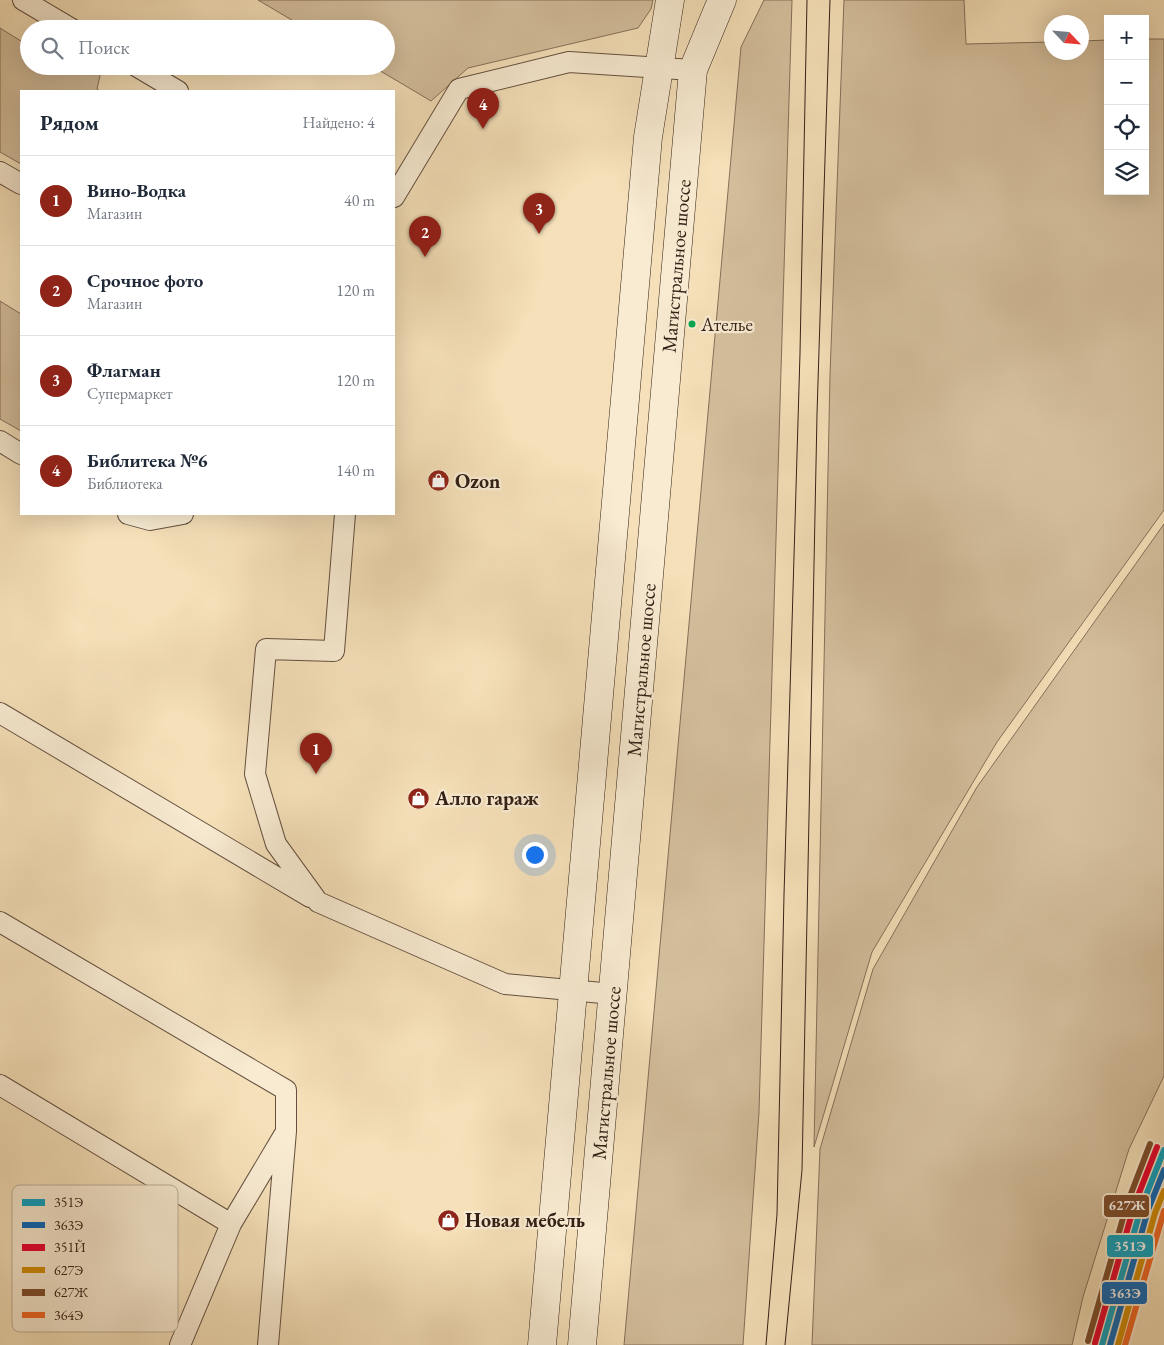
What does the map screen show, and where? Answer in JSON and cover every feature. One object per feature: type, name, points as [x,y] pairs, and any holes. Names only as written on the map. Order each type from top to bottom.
[{"type":"main road","name":"Магистральное шоссе","points":[[542,1345],[648,137],[670,0]]},
{"type":"main road","name":"Магистральное шоссе","points":[[582,1345],[693,70],[722,0]]},
{"type":"lane","points":[[23,0],[57,20]]},
{"type":"lane","points":[[395,195],[459,88],[569,62],[693,70]]},
{"type":"lane","points":[[151,75],[176,90]]},
{"type":"lane","points":[[0,172],[20,183]]},
{"type":"lane","points":[[0,442],[20,453]]},
{"type":"lane","points":[[132,515],[150,520],[178,515]]},
{"type":"lane","points":[[318,902],[276,844],[255,774],[266,649],[334,651],[345,515]]},
{"type":"lane","points":[[0,713],[318,902],[505,984],[574,992],[613,994]]},
{"type":"lane","points":[[0,922],[286,1090],[286,1131],[268,1345]]},
{"type":"lane","points":[[0,1086],[166,1185]]},
{"type":"lane","points":[[180,1345],[231,1224],[286,1131]]},
{"type":"lane","points":[[178,1192],[231,1224]]},
{"type":"shaded area","points":[[258,0],[653,0],[651,9],[638,28],[468,68],[431,101],[387,75],[395,75],[395,20],[292,20]]},
{"type":"shaded area","points":[[764,0],[792,0],[759,1112],[743,1345],[624,1345],[741,47]]},
{"type":"shaded area","points":[[844,0],[964,0],[966,44],[1044,42],[1044,60],[1089,60],[1089,41],[1104,40],[1104,195],[1149,195],[1149,39],[1164,39],[1164,510],[997,742],[872,952],[814,1147],[830,375]]},
{"type":"shaded area","points":[[0,28],[20,40],[20,75],[100,75],[97,89],[98,90],[20,90],[20,163],[0,152]]},
{"type":"shaded area","points":[[0,301],[20,313],[20,430],[0,419]]},
{"type":"shaded area","points":[[1164,524],[1164,1076],[1129,1149],[1083,1297],[1072,1345],[812,1345],[820,1149],[873,969],[977,787]]},
{"type":"tram line","points":[[766,1345],[777,1214],[784,895],[800,353],[807,0]]},
{"type":"tram line","points":[[785,1345],[802,1170],[817,414],[830,0]]},
{"type":"transit line","name":"627Ж","points":[[1088,1341],[1127,1204],[1150,1144]]},
{"type":"transit line","name":"351Й","points":[[1095,1343],[1134,1206],[1157,1147]]},
{"type":"transit line","name":"351Э","points":[[1102,1345],[1141,1208],[1164,1150]]},
{"type":"transit line","name":"363Э","points":[[1110,1345],[1148,1210],[1164,1170]]},
{"type":"transit line","name":"627Э","points":[[1118,1345],[1155,1213],[1164,1191]]},
{"type":"transit line","name":"364Э","points":[[1125,1345],[1164,1211]]},
{"type":"place","name":"Библитека №6","points":[[483,129]]},
{"type":"place","name":"Флагман","points":[[539,234]]},
{"type":"place","name":"Срочное фото","points":[[425,257]]},
{"type":"place","name":"Ателье","points":[[692,324]]},
{"type":"place","name":"Ozon","points":[[439,481]]},
{"type":"place","name":"Вино-Водка","points":[[316,774]]},
{"type":"place","name":"Алло гараж","points":[[419,798]]},
{"type":"place","name":"Новая мебель","points":[[449,1220]]}]
